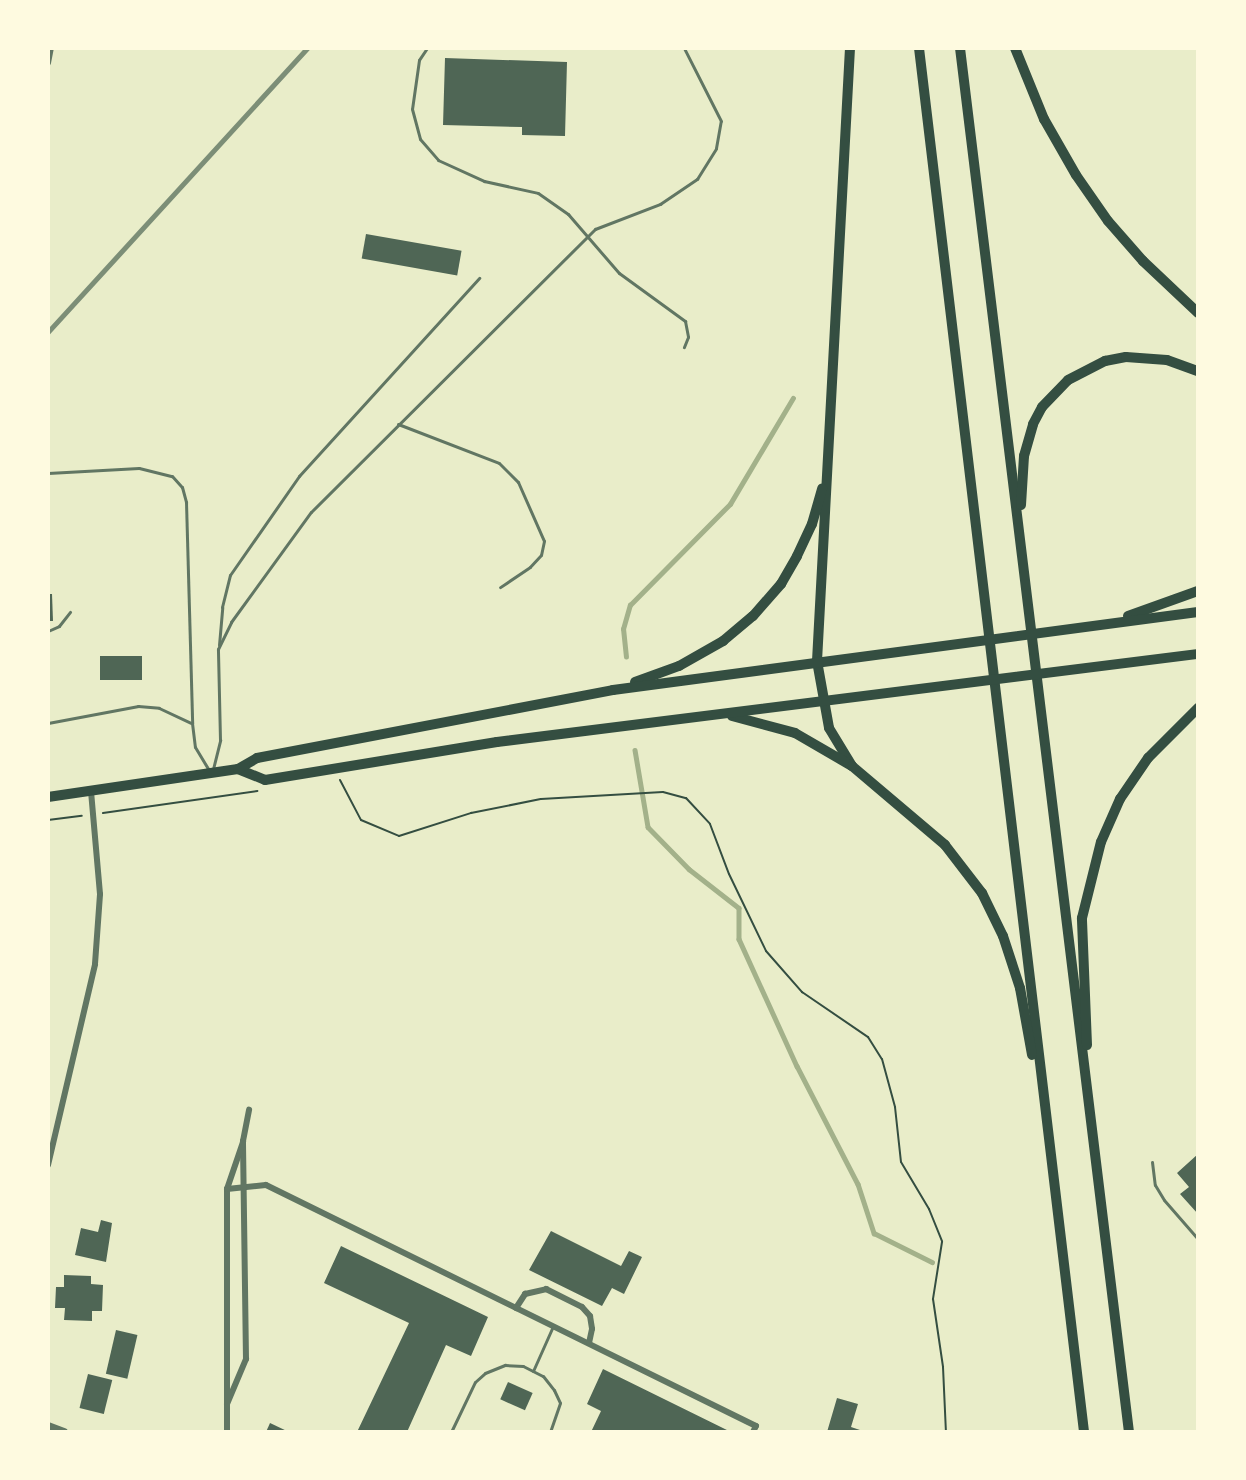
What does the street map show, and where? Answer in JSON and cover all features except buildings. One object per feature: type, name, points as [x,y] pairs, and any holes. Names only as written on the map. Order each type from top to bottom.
[{"type":"main road","points":[[850,48],[817,661],[826,700],[829,728],[852,766]]},
{"type":"main road","points":[[919,48],[999,730],[1072,1312],[1084,1432]]},
{"type":"main road","points":[[960,48],[1025,580],[1040,722],[1086,1072],[1129,1432]]},
{"type":"main road","points":[[1015,48],[1044,119],[1076,175],[1108,221],[1143,261],[1198,313]]},
{"type":"main road","points":[[1019,532],[1027,441],[1042,407],[1068,380],[1106,361],[1126,357],[1167,360],[1198,371]]},
{"type":"main road","points":[[613,690],[679,666],[723,640],[753,616],[781,584],[797,556],[812,524],[828,467]]},
{"type":"main road","points":[[1109,623],[1198,591]]},
{"type":"main road","points":[[48,797],[212,774],[238,769],[257,758],[613,690],[1198,612]]},
{"type":"main road","points":[[238,769],[265,780],[497,742],[1198,654]]},
{"type":"main road","points":[[1086,1072],[1089,1022],[1082,918],[1094,866],[1109,822],[1131,781],[1166,737],[1198,708]]},
{"type":"main road","points":[[723,714],[795,733],[852,766],[945,845],[966,869],[993,913],[1020,988],[1052,1165]]},
{"type":"street","points":[[48,63],[51,48]]},
{"type":"street","points":[[48,1165],[95,964],[100,894],[91,792]]},
{"type":"street","points":[[227,1432],[227,1189],[243,1141],[249,1110]]},
{"type":"street","points":[[227,1404],[246,1359],[246,1185],[243,1141]]},
{"type":"street","points":[[227,1189],[246,1185],[266,1185],[756,1426],[753,1432]]},
{"type":"street","points":[[516,1308],[525,1294],[546,1289],[582,1307],[590,1316],[592,1329],[589,1343]]},
{"type":"street","points":[[48,1426],[64,1432]]},
{"type":"lane","points":[[427,48],[419,60],[412,109],[420,139],[438,160],[484,181],[538,193],[568,214],[619,273],[685,321],[688,337],[684,347]]},
{"type":"lane","points":[[218,650],[231,622],[312,512],[595,229],[660,204],[697,179],[716,148],[721,121],[684,48]]},
{"type":"lane","points":[[212,774],[220,740],[218,650],[222,607],[230,575],[274,512],[340,426],[479,278]]},
{"type":"lane","points":[[398,424],[499,463],[518,482],[544,542],[540,555],[530,567],[500,587]]},
{"type":"lane","points":[[48,473],[140,468],[172,476],[182,487],[186,502],[192,723],[195,747],[212,774]]},
{"type":"lane","points":[[48,631],[59,626],[70,612]]},
{"type":"lane","points":[[48,723],[138,706],[159,708],[192,723]]},
{"type":"lane","points":[[1152,1162],[1155,1185],[1164,1200],[1198,1239]]},
{"type":"lane","points":[[533,1371],[553,1326]]},
{"type":"lane","points":[[451,1432],[475,1382],[485,1373],[505,1365],[533,1371],[543,1376],[560,1403],[550,1432]]},
{"type":"path","points":[[328,781],[340,780],[361,820],[399,836],[471,813],[540,799],[656,792],[686,798],[710,824],[729,874],[766,951],[802,992],[868,1037],[882,1059],[895,1107],[901,1161],[929,1209],[942,1242],[933,1299],[943,1368],[946,1432]]},
{"type":"path","points":[[48,820],[258,791]]},
{"type":"waterway","points":[[626,657],[623,629],[630,605],[730,504],[793,398]]},
{"type":"waterway","points":[[635,750],[648,827],[689,869],[739,908],[739,939],[797,1066],[858,1184],[874,1233],[932,1262]]},
{"type":"railway","points":[[48,332],[307,48]]}]
